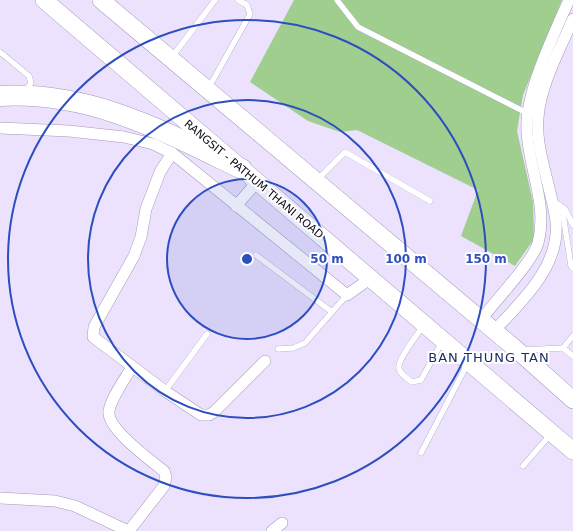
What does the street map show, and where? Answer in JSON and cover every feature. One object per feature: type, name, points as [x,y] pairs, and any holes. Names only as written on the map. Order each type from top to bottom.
[{"type":"highway","points":[[3,96],[85,103],[126,115],[174,136],[242,169]]},
{"type":"main road","name":"RANGSIT - PATHUM THANI ROAD","points":[[44,0],[573,451]]},
{"type":"main road","points":[[100,0],[315,182],[498,327],[517,350],[573,400]]},
{"type":"street","points":[[484,316],[531,257],[537,244],[541,216],[527,131],[529,114],[533,89],[569,0]]},
{"type":"street","points":[[498,327],[519,305],[547,268],[555,247],[556,223],[541,155],[538,118],[541,100],[553,65],[573,19]]},
{"type":"street","points":[[0,128],[69,131],[124,137],[153,144],[172,153],[347,295],[371,278]]},
{"type":"street","points":[[172,153],[160,172],[146,209],[141,237],[134,256],[94,327],[93,337],[96,341],[165,391],[201,414],[209,415],[214,412],[265,361]]},
{"type":"street","points":[[236,206],[257,182]]},
{"type":"street","points":[[539,201],[551,199]]},
{"type":"street","points":[[0,498],[55,501],[75,506],[112,528],[129,531],[164,486],[166,477],[164,471],[116,429],[110,420],[109,412],[111,405],[132,367]]},
{"type":"street","points":[[272,531],[282,523]]},
{"type":"lane","points":[[170,59],[215,0]]},
{"type":"lane","points":[[208,90],[250,14],[247,6],[238,0]]},
{"type":"lane","points":[[337,0],[358,27],[529,114]]},
{"type":"lane","points":[[0,52],[29,76],[31,83],[27,89],[3,96]]},
{"type":"lane","points":[[315,182],[345,152],[430,201]]},
{"type":"lane","points":[[551,199],[565,209],[573,225]]},
{"type":"lane","points":[[551,199],[563,214],[571,266],[573,268]]},
{"type":"lane","points":[[256,255],[332,312]]},
{"type":"lane","points":[[278,349],[293,348],[305,343],[347,295]]},
{"type":"lane","points":[[424,325],[400,361],[399,370],[403,376],[412,382],[421,380],[443,341]]},
{"type":"lane","points":[[165,391],[207,334]]},
{"type":"lane","points":[[563,348],[573,336]]},
{"type":"lane","points":[[517,350],[563,348],[573,356]]},
{"type":"lane","points":[[421,453],[468,363]]},
{"type":"lane","points":[[522,466],[552,433]]},
{"type":"green space","points":[[294,0],[562,0],[523,95],[517,131],[533,202],[534,239],[515,266],[461,236],[478,190],[357,130],[340,132],[308,121],[250,82]]},
{"type":"district","name":"BAN THUNG TAN","points":[[489,357]]}]
